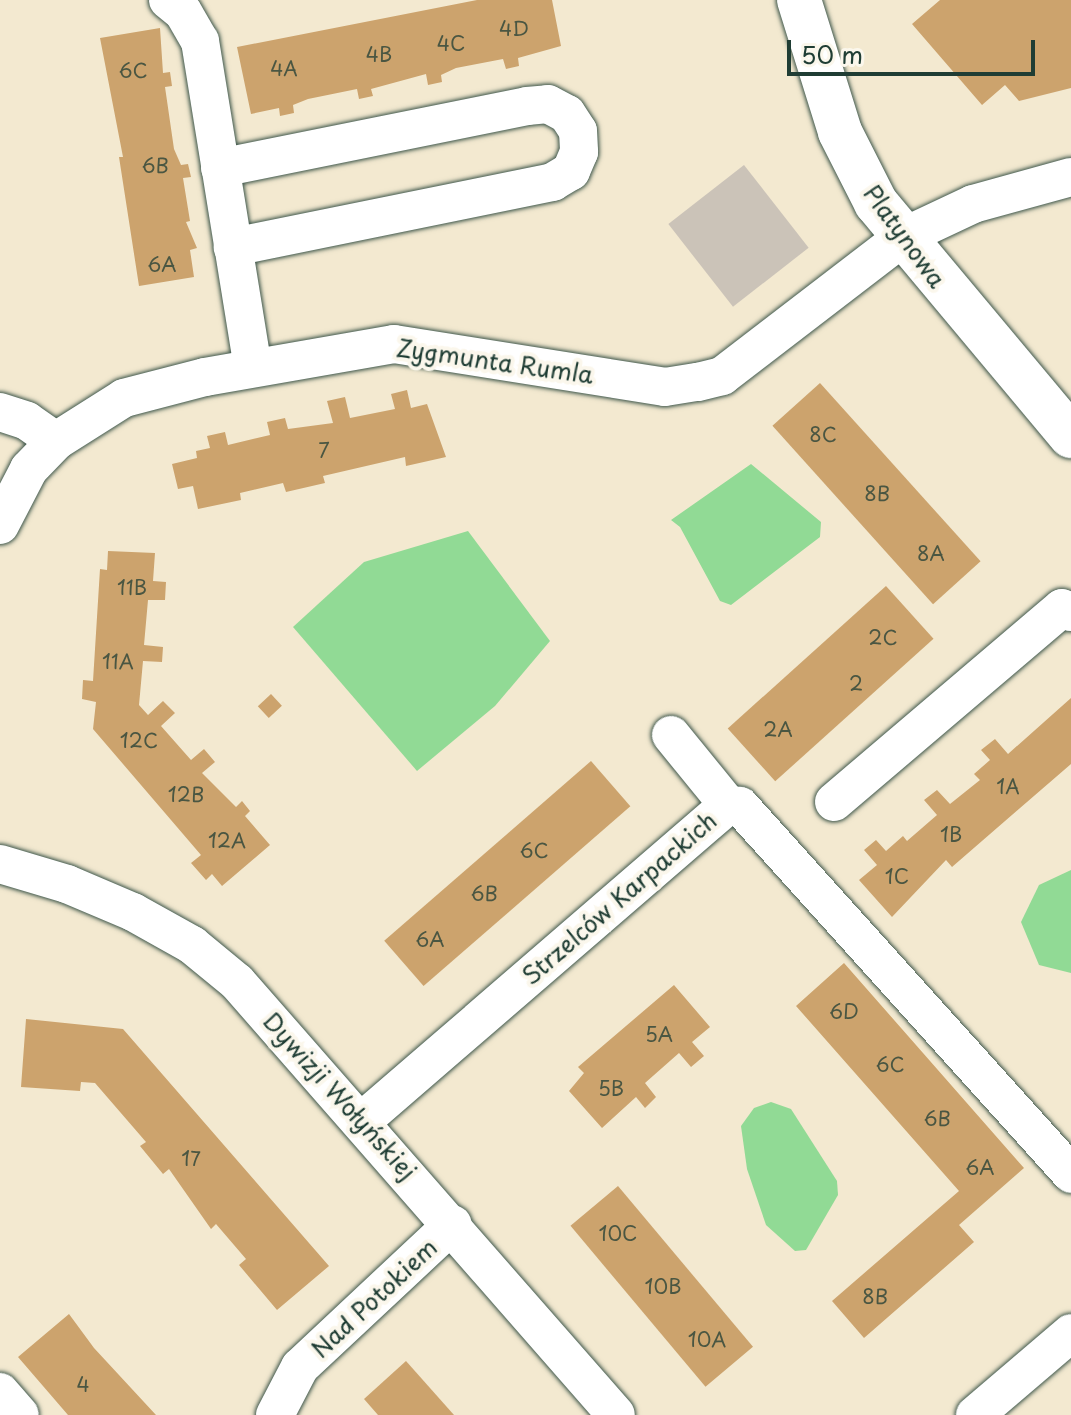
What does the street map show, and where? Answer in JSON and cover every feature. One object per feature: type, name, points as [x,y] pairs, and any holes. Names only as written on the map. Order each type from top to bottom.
[{"type":"street","points":[[168,0],[183,12],[200,41],[253,368]]},
{"type":"street","name":"Platynowa","points":[[799,0],[840,132],[876,203],[1071,436]]},
{"type":"street","points":[[220,168],[527,106],[548,104],[567,114],[578,131],[579,152],[571,171],[553,182],[233,247]]},
{"type":"street","name":"Zygmunta Rumla","points":[[0,525],[29,469],[56,441],[124,398],[253,368],[394,344],[665,387],[698,382],[722,376],[903,237],[973,204],[1071,177]]},
{"type":"street","points":[[0,412],[27,421],[56,441]]},
{"type":"street","points":[[834,802],[1062,608],[1071,612]]},
{"type":"street","points":[[671,735],[728,805]]},
{"type":"street","name":"Strzelców Karpackich","points":[[362,1121],[728,805],[740,806],[1071,1174]]},
{"type":"street","name":"Dywizji Wołyńskiej","points":[[0,864],[67,884],[192,945],[237,982],[453,1224],[616,1415]]},
{"type":"street","name":"Nad Potokiem","points":[[275,1415],[300,1367],[453,1224]]},
{"type":"street","points":[[975,1415],[1071,1333]]},
{"type":"street","points":[[0,1392],[20,1415]]},
{"type":"shaded area","points":[[744,165],[809,248],[733,307],[668,224]]},
{"type":"green space","points":[[751,464],[821,522],[820,537],[731,605],[720,601],[680,527],[671,520]]},
{"type":"green space","points":[[468,531],[550,641],[495,706],[417,771],[293,627],[364,562]]},
{"type":"green space","points":[[1071,870],[1071,973],[1039,965],[1021,922],[1039,885]]},
{"type":"green space","points":[[771,1102],[791,1109],[837,1181],[838,1195],[806,1250],[795,1251],[766,1225],[747,1169],[741,1126],[754,1108]]},
{"type":"building","points":[[477,0],[552,0],[561,46],[518,58],[519,66],[506,69],[503,59],[456,68],[441,75],[442,82],[428,85],[426,74],[371,89],[373,96],[359,99],[357,89],[308,99],[293,105],[294,113],[280,116],[279,108],[251,114],[237,47]]},
{"type":"building","points":[[940,0],[1071,0],[1071,88],[1019,101],[1005,85],[982,105],[912,24]]},
{"type":"building","points":[[160,28],[163,73],[170,72],[172,86],[165,87],[174,149],[181,165],[188,164],[191,177],[183,178],[190,221],[186,222],[197,248],[190,250],[194,277],[139,286],[119,157],[123,157],[100,38]]},
{"type":"building","points":[[820,383],[981,561],[933,604],[772,426]]},
{"type":"building","points":[[407,390],[411,408],[427,404],[446,457],[406,466],[405,457],[323,476],[325,483],[286,492],[283,483],[240,493],[241,500],[198,509],[193,486],[178,489],[172,464],[197,458],[196,451],[210,448],[207,436],[225,432],[228,445],[270,435],[267,422],[285,418],[288,429],[333,423],[327,401],[345,397],[350,418],[395,409],[391,394]]},
{"type":"building","points":[[108,551],[155,553],[153,581],[166,582],[165,600],[148,600],[144,645],[163,647],[162,662],[143,661],[139,705],[148,715],[163,701],[175,713],[161,726],[191,760],[204,749],[215,762],[202,773],[236,807],[242,801],[250,811],[245,816],[270,845],[222,886],[212,874],[206,880],[191,863],[201,855],[93,729],[96,702],[82,699],[83,680],[93,681],[100,569],[107,570]]},
{"type":"building","points":[[886,586],[934,639],[775,781],[728,729]]},
{"type":"building","points":[[271,694],[282,706],[269,718],[258,706]]},
{"type":"building","points":[[1071,698],[1071,764],[952,867],[946,860],[892,917],[859,880],[877,865],[864,850],[876,840],[886,851],[903,836],[907,841],[937,815],[924,800],[937,790],[950,804],[980,780],[974,774],[990,760],[981,750],[995,739],[1008,754]]},
{"type":"building","points":[[591,761],[630,806],[424,986],[384,941]]},
{"type":"building","points":[[844,963],[1024,1168],[959,1225],[974,1242],[864,1338],[832,1301],[959,1191],[796,1006]]},
{"type":"building","points":[[674,985],[710,1027],[692,1042],[704,1056],[691,1067],[679,1053],[645,1083],[656,1097],[645,1108],[636,1097],[602,1128],[569,1091],[584,1073],[578,1067]]},
{"type":"building","points":[[26,1019],[123,1029],[329,1266],[277,1310],[239,1265],[246,1259],[216,1224],[211,1229],[169,1169],[163,1174],[140,1146],[146,1142],[95,1083],[81,1082],[80,1091],[21,1087]]},
{"type":"building","points":[[618,1186],[753,1347],[705,1387],[571,1226]]},
{"type":"building","points":[[69,1314],[94,1348],[156,1415],[68,1415],[18,1357]]},
{"type":"building","points":[[406,1361],[454,1415],[378,1415],[364,1399]]}]
